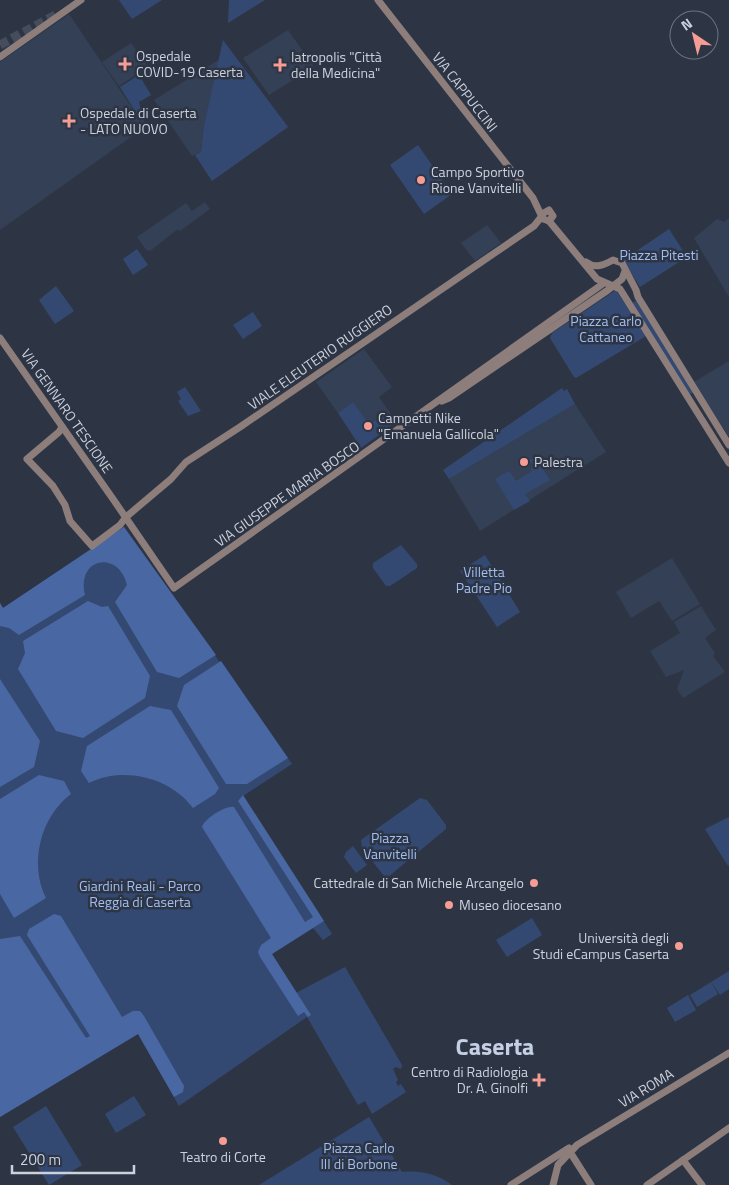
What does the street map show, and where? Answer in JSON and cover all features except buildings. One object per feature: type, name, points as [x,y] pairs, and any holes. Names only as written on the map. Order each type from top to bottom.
[{"type":"street","points":[[0,57],[81,0]]},
{"type":"street","name":"VIA CAPPUCCINI","points":[[378,0],[547,217],[597,279],[604,283]]},
{"type":"street","name":"VIALE ELEUTERIO RUGGIERO","points":[[62,427],[60,432],[27,459],[53,486],[65,505],[70,521],[92,546],[120,525],[126,517],[172,479],[186,462],[547,217]]},
{"type":"street","points":[[579,257],[593,266],[604,265],[613,260],[620,262],[638,296],[729,445]]},
{"type":"street","points":[[604,265],[600,275],[604,283],[620,289],[729,463]]},
{"type":"street","points":[[613,286],[622,279],[625,271]]},
{"type":"street","name":"VIA GIUSEPPE MARIA BOSCO","points":[[448,396],[604,283]]},
{"type":"street","name":"VIA GIUSEPPE MARIA BOSCO","points":[[174,588],[439,402],[613,286]]},
{"type":"street","points":[[629,303],[638,296]]},
{"type":"street","name":"VIA GENNARO TESCIONE","points":[[0,338],[114,498],[174,588]]},
{"type":"street","points":[[688,399],[697,394]]},
{"type":"street","points":[[693,407],[702,402]]},
{"type":"street","name":"VIA ROMA","points":[[577,1145],[729,1052]]},
{"type":"street","points":[[647,1185],[727,1129]]},
{"type":"street","points":[[554,1185],[555,1172],[577,1145]]},
{"type":"street","points":[[545,1166],[577,1145]]},
{"type":"street","points":[[511,1185],[570,1152]]},
{"type":"street","points":[[570,1152],[590,1185]]},
{"type":"street","points":[[683,1160],[702,1185]]},
{"type":"street","points":[[555,1172],[567,1162],[578,1167]]},
{"type":"street","points":[[545,1166],[554,1169],[555,1172]]},
{"type":"shaded area","points":[[69,14],[145,127],[0,230],[0,62]]},
{"type":"shaded area","name":"Iatropolis \"Città della Medicina\"","points":[[288,30],[314,67],[269,95],[243,58]]},
{"type":"shaded area","name":"Ospedale COVID-19 Caserta","points":[[131,43],[148,67],[119,86],[102,62]]},
{"type":"shaded area","points":[[219,61],[204,125],[201,152],[192,156],[154,100]]},
{"type":"shaded area","points":[[205,202],[210,209],[180,231],[178,229],[150,251],[146,250],[137,237],[186,203],[192,211]]},
{"type":"shaded area","points":[[729,218],[729,297],[694,238],[717,219],[724,222]]},
{"type":"shaded area","points":[[487,225],[501,243],[475,261],[461,243]]},
{"type":"shaded area","points":[[364,349],[392,387],[379,397],[397,423],[390,427],[381,416],[369,424],[353,402],[338,413],[316,382]]},
{"type":"shaded area","points":[[729,361],[729,437],[694,382]]},
{"type":"shaded area","points":[[575,404],[606,452],[480,531],[449,479]]},
{"type":"shaded area","points":[[124,527],[216,655],[179,678],[157,672],[115,602],[127,585],[123,574],[116,566],[108,563],[92,566],[87,572],[84,582],[85,595],[19,635],[9,628],[0,626],[0,603],[3,608]]},
{"type":"shaded area","points":[[672,558],[700,604],[672,621],[659,601],[631,618],[616,592]]},
{"type":"shaded area","points":[[88,601],[102,607],[108,606],[150,676],[145,698],[83,738],[56,731],[18,669],[25,653],[23,641]]},
{"type":"shaded area","points":[[701,606],[716,630],[705,638],[715,653],[713,656],[725,672],[683,698],[677,689],[684,670],[666,677],[650,651],[680,633],[674,622]]},
{"type":"shaded area","points":[[221,661],[288,758],[247,784],[226,784],[177,706],[184,685]]},
{"type":"shaded area","points":[[0,679],[40,741],[34,767],[0,787]]},
{"type":"shaded area","points":[[150,706],[171,710],[219,788],[215,794],[193,808],[183,797],[159,782],[131,775],[116,775],[89,783],[81,771],[87,746]]},
{"type":"shaded area","points":[[39,775],[64,781],[71,794],[52,815],[40,842],[38,871],[46,898],[14,918],[0,894],[0,799]]},
{"type":"shaded area","points":[[243,795],[324,921],[272,954],[311,1015],[308,1017],[304,1012],[298,1016],[260,957],[258,952],[261,945],[271,938],[202,827],[216,813],[226,808],[234,807],[305,922],[313,917],[238,801]]},
{"type":"shaded area","points":[[54,914],[61,916],[122,1017],[133,1011],[140,1011],[144,1016],[184,1086],[183,1092],[174,1097],[138,1034],[0,1117],[0,939],[20,936],[86,1038],[90,1036],[27,935],[29,929]]},
{"type":"green space","points":[[119,0],[162,0],[132,19]]},
{"type":"green space","points":[[229,0],[265,0],[228,23]]},
{"type":"green space","points":[[223,40],[288,127],[212,181],[195,155],[201,152],[204,125]]},
{"type":"green space","points":[[139,75],[151,95],[139,102],[145,127],[120,87]]},
{"type":"green space","name":"Campo Sportivo Rione Vanvitelli","points":[[418,145],[452,194],[424,214],[390,165]]},
{"type":"green space","name":"Piazza Pitesti","points":[[669,229],[687,257],[640,287],[623,260]]},
{"type":"green space","points":[[137,249],[148,265],[133,275],[123,259]]},
{"type":"green space","points":[[56,286],[74,311],[55,324],[39,300]]},
{"type":"green space","name":"Piazza Carlo Cattaneo","points":[[616,290],[646,336],[576,378],[550,338],[552,333]]},
{"type":"green space","points":[[637,300],[694,392],[689,395],[632,303]]},
{"type":"green space","points":[[253,312],[262,326],[243,339],[233,325]]},
{"type":"green space","points":[[185,387],[201,411],[188,416],[178,401],[181,399],[177,392]]},
{"type":"green space","points":[[562,388],[564,391],[567,389],[575,404],[449,479],[443,470]]},
{"type":"green space","name":"Campetti Nike \"Emanuela Gallicola\"","points":[[353,402],[369,424],[382,416],[390,427],[361,448],[338,413]]},
{"type":"green space","points":[[535,457],[550,480],[525,494],[530,501],[514,510],[495,479],[509,471],[516,481],[532,471],[531,469],[534,467],[529,460]]},
{"type":"green space","name":"Giardini Reali - Parco Reggia di Caserta","points":[[124,527],[292,764],[243,796],[332,934],[323,940],[313,928],[272,954],[296,993],[345,967],[402,1065],[401,1069],[396,1067],[393,1069],[398,1080],[396,1082],[398,1086],[401,1084],[406,1092],[372,1114],[365,1101],[358,1105],[307,1017],[179,1106],[138,1034],[0,1117],[0,603],[3,608]]},
{"type":"green space","points":[[401,545],[417,564],[417,568],[390,586],[386,586],[373,568],[373,563]]},
{"type":"green space","name":"Villetta Padre Pio","points":[[485,555],[520,612],[497,627],[460,571]]},
{"type":"green space","name":"Piazza Vanvitelli","points":[[420,798],[427,800],[446,825],[446,829],[388,877],[384,876],[362,848],[361,840]]},
{"type":"green space","points":[[729,817],[729,865],[728,866],[705,829]]},
{"type":"green space","points":[[353,846],[367,865],[356,873],[344,857],[346,852]]},
{"type":"green space","points":[[532,918],[542,935],[507,957],[496,940]]},
{"type":"green space","points":[[729,971],[729,989],[720,995],[711,982]]},
{"type":"green space","points":[[711,982],[718,994],[697,1007],[690,995]]},
{"type":"green space","points":[[688,995],[696,1010],[675,1022],[667,1008]]},
{"type":"green space","points":[[134,1096],[146,1115],[116,1133],[105,1114]]},
{"type":"green space","points":[[46,1106],[82,1165],[49,1185],[13,1127]]},
{"type":"green space","name":"Piazza Carlo III di Borbone","points":[[369,1117],[402,1172],[428,1174],[441,1178],[452,1185],[259,1185]]},
{"type":"tunnel","points":[[0,45],[59,13]]},
{"type":"place","name":"Ospedale COVID-19 Caserta","points":[[125,64]]},
{"type":"place","name":"Iatropolis \"Città della Medicina\"","points":[[280,65]]},
{"type":"place","name":"Ospedale di Caserta - LATO NUOVO","points":[[69,121]]},
{"type":"place","name":"Campo Sportivo Rione Vanvitelli","points":[[421,180]]},
{"type":"place","name":"Campetti Nike \"Emanuela Gallicola\"","points":[[368,426]]},
{"type":"place","name":"Palestra","points":[[524,462]]},
{"type":"place","name":"Cattedrale di San Michele Arcangelo","points":[[534,883]]},
{"type":"place","name":"Museo diocesano","points":[[449,905]]},
{"type":"place","name":"Università degli Studi eCampus Caserta","points":[[679,946]]},
{"type":"place","name":"Centro di Radiologia Dr. A. Ginolfi","points":[[539,1080]]},
{"type":"place","name":"Teatro di Corte","points":[[223,1141]]},
{"type":"district","name":"Caserta","points":[[495,1047]]}]
